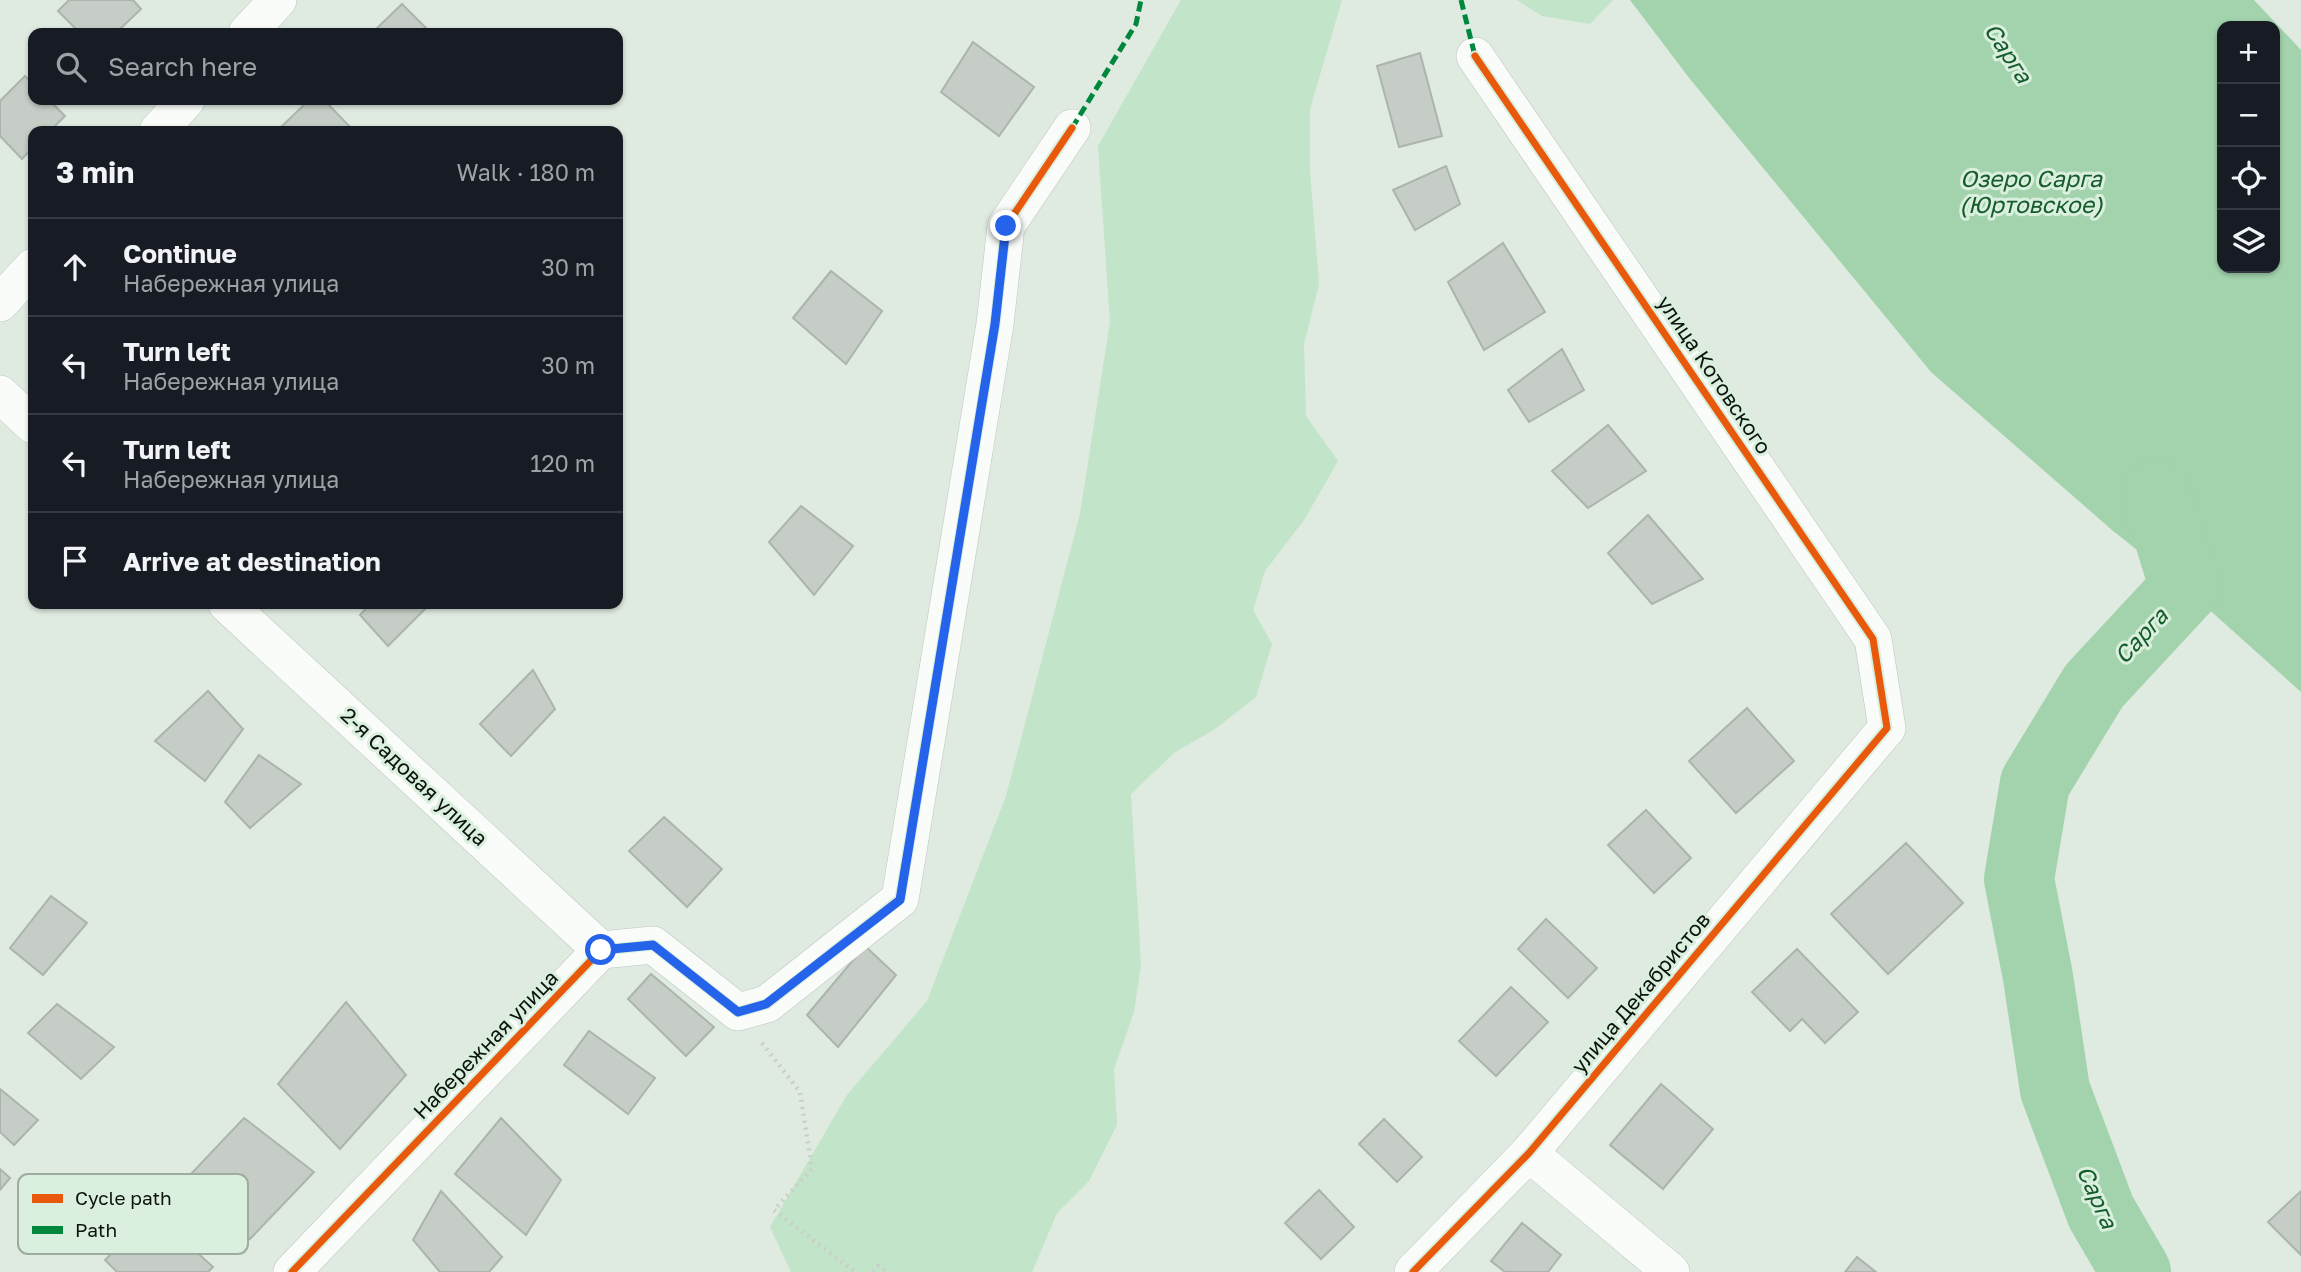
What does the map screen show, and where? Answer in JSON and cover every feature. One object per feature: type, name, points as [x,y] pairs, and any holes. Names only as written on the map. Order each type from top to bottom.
[{"type":"street","points":[[252,28],[278,0]]},
{"type":"street","name":"улица Котовского","points":[[1475,56],[1873,639],[1887,727]]},
{"type":"street","points":[[163,126],[181,105]]},
{"type":"street","points":[[601,950],[653,945],[738,1012],[766,1004],[900,900],[995,324],[1006,226],[1072,128]]},
{"type":"street","points":[[0,303],[28,272]]},
{"type":"street","points":[[0,394],[28,420]]},
{"type":"street","name":"2-я Садовая улица","points":[[232,609],[601,950]]},
{"type":"street","name":"улица Декабристов","points":[[1413,1272],[1529,1153],[1887,727]]},
{"type":"street","name":"Набережная улица","points":[[292,1272],[601,950]]},
{"type":"street","points":[[1529,1153],[1671,1272]]},
{"type":"path","points":[[738,1012],[800,1092],[812,1169],[774,1210],[855,1272]]},
{"type":"path","points":[[873,1272],[878,1266],[887,1272]]},
{"type":"shaded area","points":[[1181,0],[1342,0],[1310,109],[1310,171],[1319,284],[1304,344],[1306,416],[1338,461],[1304,520],[1265,571],[1253,610],[1272,644],[1256,697],[1215,729],[1174,753],[1131,794],[1141,965],[1134,1012],[1114,1069],[1117,1125],[1089,1181],[1057,1213],[1032,1272],[791,1272],[770,1227],[847,1095],[927,1001],[1006,796],[1080,514],[1110,322],[1098,146]]},
{"type":"shaded area","points":[[1517,0],[1613,0],[1590,24],[1542,16]]},
{"type":"water","name":"Озеро Сарга (Юртовское)","points":[[1630,0],[2254,0],[2274,21],[2217,21],[2217,273],[2280,273],[2280,28],[2301,50],[2301,692],[2185,588],[2112,530],[1931,372],[1690,79]]},
{"type":"building","points":[[69,0],[133,0],[141,9],[121,28],[75,28],[58,11]]},
{"type":"building","points":[[402,4],[426,28],[377,28]]},
{"type":"building","points":[[973,42],[1034,87],[999,136],[941,92]]},
{"type":"building","points":[[1420,53],[1442,136],[1399,147],[1377,66]]},
{"type":"building","points":[[25,76],[28,79],[28,105],[54,105],[65,116],[55,126],[28,126],[28,152],[22,159],[0,136],[0,101]]},
{"type":"building","points":[[304,105],[329,105],[349,126],[282,126]]},
{"type":"building","points":[[1446,166],[1460,204],[1415,230],[1393,190]]},
{"type":"building","points":[[1503,243],[1545,312],[1484,350],[1448,282]]},
{"type":"building","points":[[831,271],[882,311],[846,364],[793,318]]},
{"type":"building","points":[[1562,349],[1584,390],[1529,422],[1508,390]]},
{"type":"building","points":[[1608,425],[1646,471],[1588,508],[1552,471]]},
{"type":"building","points":[[801,506],[853,546],[814,595],[769,542]]},
{"type":"building","points":[[1648,515],[1703,579],[1652,604],[1608,553]]},
{"type":"building","points":[[365,609],[425,609],[388,646],[360,615]]},
{"type":"building","points":[[533,670],[555,709],[511,756],[480,724]]},
{"type":"building","points":[[208,691],[243,729],[205,781],[155,741]]},
{"type":"building","points":[[1747,708],[1794,761],[1736,813],[1689,761]]},
{"type":"building","points":[[259,755],[301,784],[250,828],[225,802]]},
{"type":"building","points":[[1646,810],[1691,858],[1654,893],[1608,845]]},
{"type":"building","points":[[664,817],[722,869],[687,907],[629,851]]},
{"type":"building","points":[[1906,843],[1963,903],[1888,974],[1831,914]]},
{"type":"building","points":[[51,896],[87,923],[43,975],[10,948]]},
{"type":"building","points":[[1546,919],[1597,968],[1568,998],[1518,949]]},
{"type":"building","points":[[865,946],[896,975],[838,1047],[807,1015]]},
{"type":"building","points":[[1797,949],[1858,1012],[1825,1043],[1802,1019],[1790,1031],[1752,992]]},
{"type":"building","points":[[651,974],[714,1027],[686,1056],[628,999]]},
{"type":"building","points":[[1511,987],[1548,1022],[1496,1076],[1459,1041]]},
{"type":"building","points":[[346,1002],[406,1075],[340,1149],[278,1084]]},
{"type":"building","points":[[57,1004],[114,1047],[81,1079],[28,1033]]},
{"type":"building","points":[[589,1031],[655,1078],[628,1114],[564,1065]]},
{"type":"building","points":[[1661,1084],[1713,1129],[1663,1189],[1610,1145]]},
{"type":"building","points":[[0,1089],[38,1120],[14,1145],[0,1132]]},
{"type":"building","points":[[244,1118],[314,1172],[250,1239],[248,1174],[191,1174]]},
{"type":"building","points":[[501,1118],[561,1180],[526,1235],[455,1174]]},
{"type":"building","points":[[1384,1119],[1422,1157],[1397,1182],[1359,1144]]},
{"type":"building","points":[[0,1169],[10,1178],[0,1190]]},
{"type":"building","points":[[1319,1190],[1354,1227],[1321,1259],[1285,1223]]},
{"type":"building","points":[[441,1191],[502,1257],[489,1272],[440,1272],[413,1240]]},
{"type":"building","points":[[2301,1191],[2301,1255],[2268,1222]]},
{"type":"building","points":[[1522,1223],[1561,1255],[1548,1272],[1505,1272],[1491,1261]]},
{"type":"building","points":[[111,1254],[199,1254],[213,1267],[208,1272],[117,1272],[105,1260]]},
{"type":"building","points":[[1857,1257],[1876,1272],[1845,1272]]},
{"type":"waterway","name":"Сарга","points":[[2136,1272],[2101,1212],[2055,1090],[2038,977],[2019,879],[2035,783],[2094,686],[2185,588],[2156,495]]},
{"type":"marked path","points":[[1072,128],[1136,24],[1141,0]]},
{"type":"marked path","points":[[1461,0],[1475,56]]},
{"type":"cycle path","points":[[1413,1272],[1529,1153],[1887,728],[1873,639],[1475,56]]},
{"type":"cycle path","points":[[292,1272],[601,950],[653,945],[738,1012],[767,1004],[900,899],[995,324],[1006,226],[1072,128]]},
{"type":"route","points":[[601,950],[653,945],[738,1012],[766,1004],[900,900],[995,324],[1006,226]]}]
